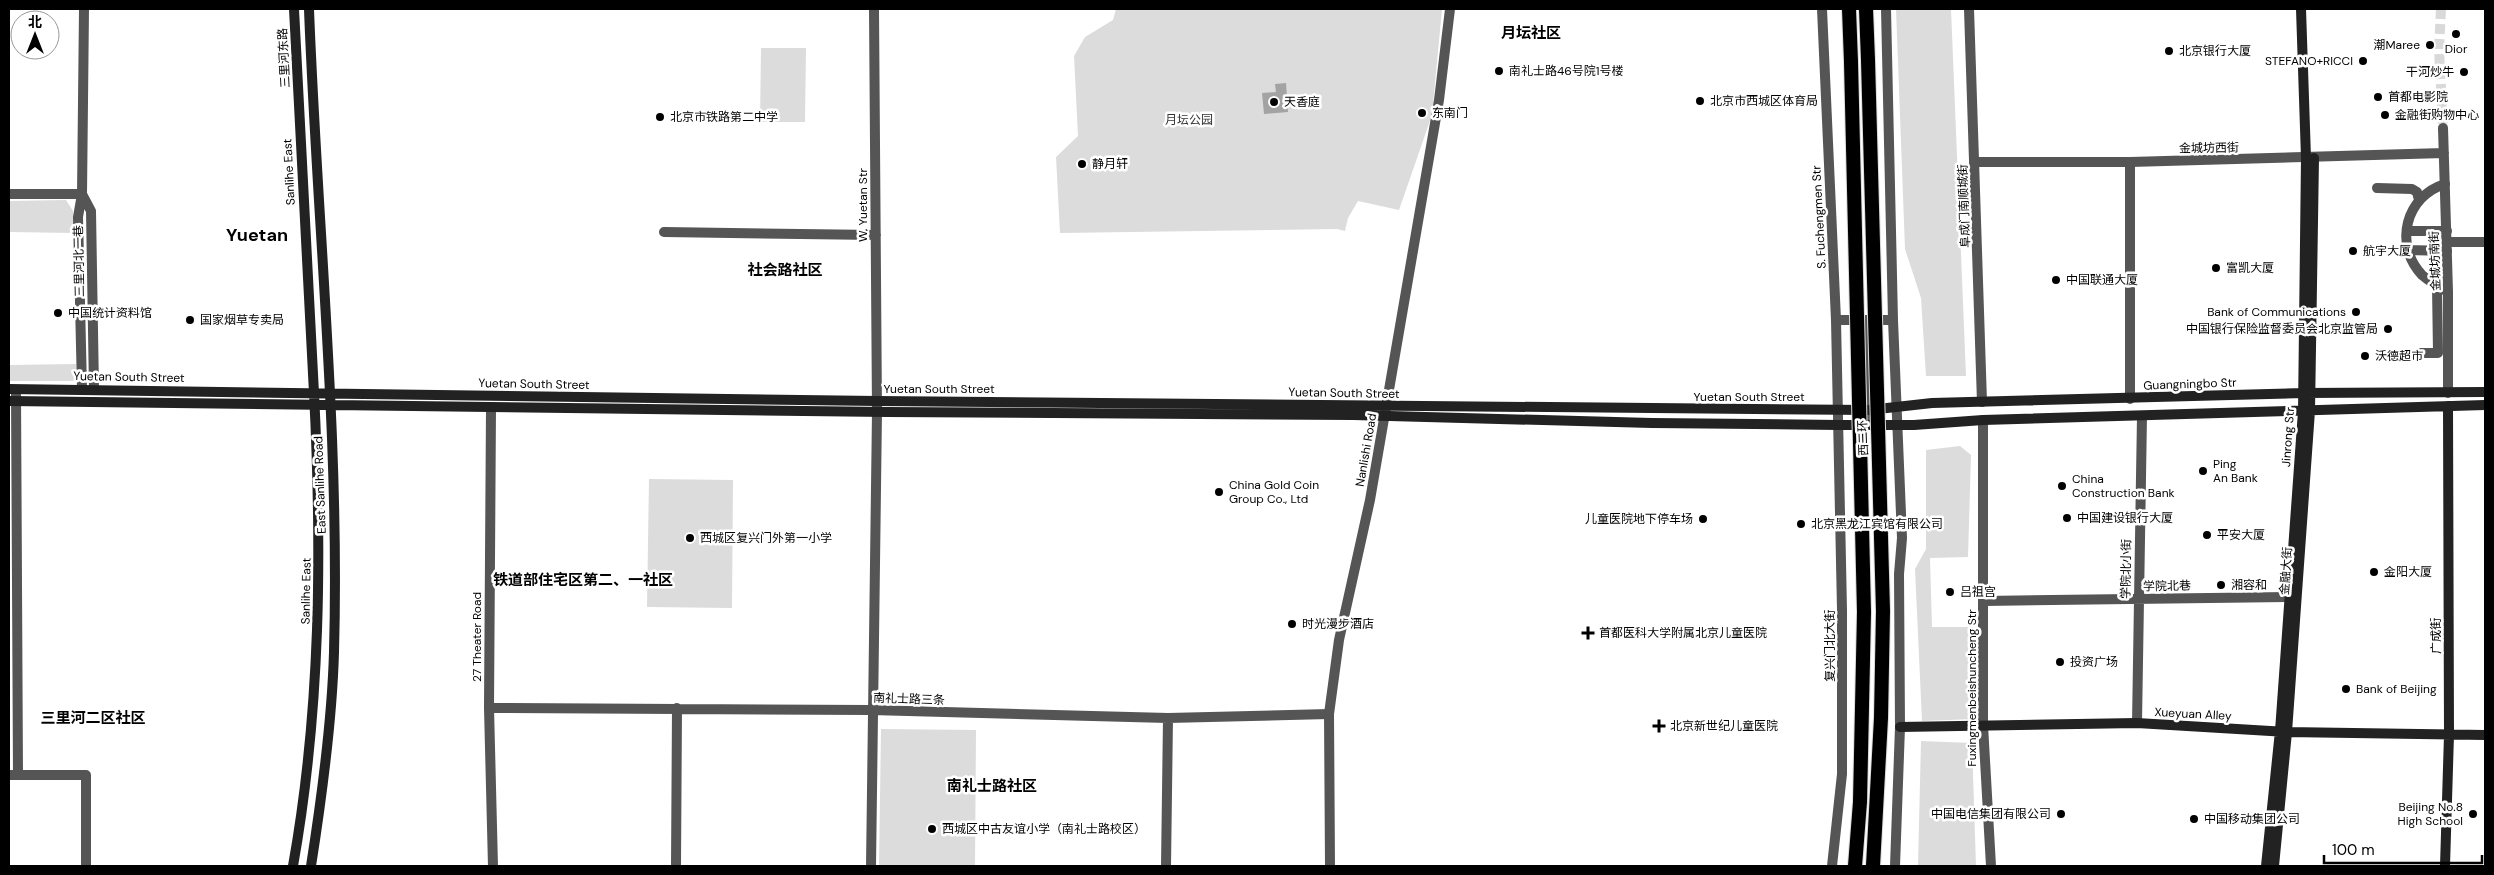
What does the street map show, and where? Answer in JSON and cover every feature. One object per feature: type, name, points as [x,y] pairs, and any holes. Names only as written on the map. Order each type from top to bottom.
[{"type":"highway","name":"西二环","points":[[1849,9],[1864,612],[1860,802],[1855,866]]},
{"type":"highway","name":"西二环","points":[[1866,9],[1883,611],[1880,754],[1873,866]]},
{"type":"main road","name":"Sanlihe East","points":[[293,866],[311,739],[317,658],[320,549],[315,404],[294,9]]},
{"type":"main road","points":[[310,9],[329,392]]},
{"type":"main road","name":"Jinrong Str","points":[[2266,866],[2283,732],[2290,596],[2307,411],[2310,158],[2301,9]]},
{"type":"main road","name":"Yuetan South Street","points":[[13,389],[329,392],[877,406]]},
{"type":"main road","name":"East Sanlihe Road","points":[[311,866],[327,742],[334,652],[335,550],[329,392]]},
{"type":"main road","name":"Guangningbo Str","points":[[1896,407],[1932,403],[2307,393],[2485,392]]},
{"type":"main road","name":"Yuetan South Street","points":[[13,401],[491,408],[877,406],[1385,411],[1869,410],[1896,407]]},
{"type":"main road","points":[[1898,425],[1983,420],[2485,405]]},
{"type":"main road","name":"广成街","points":[[2445,866],[2449,735],[2448,406]]},
{"type":"main road","name":"Yuetan South Street","points":[[1385,411],[1839,425],[1898,425]]},
{"type":"main road","name":"金融大街","points":[[2283,732],[2307,411]]},
{"type":"main road","name":"Xueyuan Alley","points":[[1900,727],[2137,724],[2283,732],[2485,735]]},
{"type":"main road","points":[[2274,866],[2283,732]]},
{"type":"street","name":"三里河北一巷","points":[[82,390],[78,217],[82,194],[84,9]]},
{"type":"street","name":"W. Yuetan Str","points":[[871,866],[871,710],[877,406],[874,9]]},
{"type":"street","name":"Nanlishi Road","points":[[1330,866],[1328,714],[1339,640],[1370,500],[1439,100],[1450,9]]},
{"type":"street","name":"S. Fuchengmen Str","points":[[1822,9],[1839,425]]},
{"type":"street","points":[[1886,9],[1896,407],[1902,538],[1899,574],[1900,727],[1896,866]]},
{"type":"street","name":"阜成门南顺城街","points":[[1969,9],[1982,402]]},
{"type":"street","name":"金城坊南街","points":[[2443,128],[2448,292],[2448,393]]},
{"type":"street","name":"金城坊西街","points":[[1975,162],[2130,162],[2444,153]]},
{"type":"street","points":[[2130,162],[2130,399]]},
{"type":"street","points":[[2445,184],[2431,188],[2418,200],[2411,212],[2407,231],[2408,250],[2422,274],[2448,292]]},
{"type":"street","points":[[2377,188],[2412,189],[2418,194],[2418,200]]},
{"type":"street","points":[[9,194],[82,194]]},
{"type":"street","name":"三里河北一巷","points":[[82,194],[91,211],[94,390]]},
{"type":"street","points":[[2407,231],[2447,241],[2485,242]]},
{"type":"street","points":[[664,232],[876,235]]},
{"type":"street","points":[[2408,250],[2447,241]]},
{"type":"street","points":[[2418,353],[2438,353],[2437,286]]},
{"type":"street","points":[[1836,320],[1894,320]]},
{"type":"street","points":[[1865,320],[1869,425]]},
{"type":"street","points":[[13,389],[13,775],[86,775],[86,866]]},
{"type":"street","name":"27 Theater Road","points":[[491,408],[489,708],[493,866]]},
{"type":"street","name":"学院北小街","points":[[2137,724],[2142,416]]},
{"type":"street","name":"Fuxingmenbeishuncheng Str","points":[[1983,420],[1983,725],[1991,866]]},
{"type":"street","name":"复兴门北大街","points":[[1832,866],[1842,774],[1839,425]]},
{"type":"street","name":"学院北巷","points":[[1984,601],[2290,596]]},
{"type":"street","name":"南礼士路三条","points":[[489,708],[871,710],[1168,718],[1328,714]]},
{"type":"street","points":[[676,866],[677,708]]},
{"type":"street","points":[[1166,866],[1168,718]]},
{"type":"green space","name":"月坛公园","points":[[1116,9],[1442,9],[1432,115],[1399,210],[1358,201],[1348,218],[1345,231],[1337,229],[1060,233],[1056,157],[1078,136],[1074,56],[1085,37],[1113,20]]},
{"type":"green space","points":[[1896,9],[1951,9],[1966,376],[1926,376],[1921,298],[1905,249]]},
{"type":"green space","points":[[761,48],[806,48],[805,122],[760,122]]},
{"type":"green space","points":[[66,200],[73,211],[74,233],[9,232],[9,201]]},
{"type":"green space","points":[[76,364],[77,381],[9,381],[9,365]]},
{"type":"green space","points":[[1960,446],[1971,455],[1968,557],[1930,558],[1932,627],[1970,627],[1975,719],[1922,721],[1915,569],[1926,549],[1926,450]]},
{"type":"green space","points":[[649,479],[733,480],[732,608],[647,607]]},
{"type":"green space","points":[[881,729],[976,730],[975,866],[879,866]]},
{"type":"green space","points":[[1921,741],[1972,743],[1976,866],[1918,866]]},
{"type":"shaded area","points":[[1286,83],[1288,112],[1264,114],[1262,93],[1276,92],[1275,84]]},
{"type":"tunnel","points":[[2441,9],[2439,49],[2443,128]]},
{"type":"place","name":"Dior","points":[[2456,34]]},
{"type":"place","name":"潮Maree","points":[[2430,45]]},
{"type":"place","name":"北京银行大厦","points":[[2169,51]]},
{"type":"place","name":"STEFANO+RICCI","points":[[2363,61]]},
{"type":"place","name":"南礼士路46号院1号楼","points":[[1499,71]]},
{"type":"place","name":"干河炒牛","points":[[2464,72]]},
{"type":"place","name":"首都电影院","points":[[2378,97]]},
{"type":"place","name":"北京市西城区体育局","points":[[1700,101]]},
{"type":"place","name":"天香庭","points":[[1274,102]]},
{"type":"place","name":"东南门","points":[[1422,113]]},
{"type":"place","name":"金融街购物中心","points":[[2385,115]]},
{"type":"place","name":"北京市铁路第二中学","points":[[660,117]]},
{"type":"place","name":"静月轩","points":[[1082,164]]},
{"type":"place","name":"航宇大厦","points":[[2353,251]]},
{"type":"place","name":"富凯大厦","points":[[2216,268]]},
{"type":"place","name":"中国联通大厦","points":[[2056,280]]},
{"type":"place","name":"Bank of Communications","points":[[2356,312]]},
{"type":"place","name":"中国统计资料馆","points":[[58,313]]},
{"type":"place","name":"国家烟草专卖局","points":[[190,320]]},
{"type":"place","name":"中国银行保险监督委员会北京监管局","points":[[2388,329]]},
{"type":"place","name":"沃德超市","points":[[2365,356]]},
{"type":"place","name":"Ping An Bank","points":[[2203,471]]},
{"type":"place","name":"China Construction Bank","points":[[2062,486]]},
{"type":"place","name":"China Gold Coin Group Co., Ltd","points":[[1219,492]]},
{"type":"place","name":"中国建设银行大厦","points":[[2067,518]]},
{"type":"place","name":"儿童医院地下停车场","points":[[1703,519]]},
{"type":"place","name":"北京黑龙江宾馆有限公司","points":[[1801,524]]},
{"type":"place","name":"平安大厦","points":[[2207,535]]},
{"type":"place","name":"西城区复兴门外第一小学","points":[[690,538]]},
{"type":"place","name":"金阳大厦","points":[[2374,572]]},
{"type":"place","name":"湘容和","points":[[2221,585]]},
{"type":"place","name":"吕祖宫","points":[[1950,592]]},
{"type":"place","name":"时光漫步酒店","points":[[1292,624]]},
{"type":"place","name":"首都医科大学附属北京儿童医院","points":[[1588,633]]},
{"type":"place","name":"投资广场","points":[[2060,662]]},
{"type":"place","name":"Bank of Beijing","points":[[2346,689]]},
{"type":"place","name":"北京新世纪儿童医院","points":[[1659,726]]},
{"type":"place","name":"中国电信集团有限公司","points":[[2061,814]]},
{"type":"place","name":"Beijing No.8 High School","points":[[2473,814]]},
{"type":"place","name":"中国移动集团公司","points":[[2194,819]]},
{"type":"place","name":"西城区中古友谊小学（南礼士路校区）","points":[[932,829]]},
{"type":"district","name":"月坛社区","points":[[1531,33]]},
{"type":"district","name":"Yuetan","points":[[257,235]]},
{"type":"district","name":"社会路社区","points":[[785,270]]},
{"type":"district","name":"铁道部住宅区第二、一社区","points":[[583,580]]},
{"type":"district","name":"三里河二区社区","points":[[93,718]]},
{"type":"district","name":"南礼士路社区","points":[[992,786]]}]
